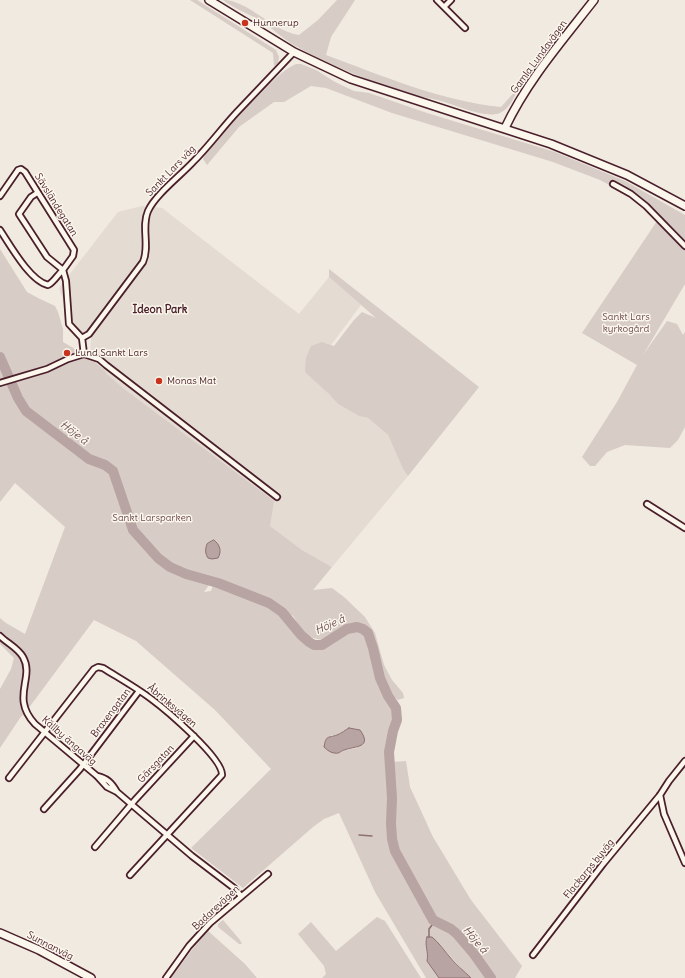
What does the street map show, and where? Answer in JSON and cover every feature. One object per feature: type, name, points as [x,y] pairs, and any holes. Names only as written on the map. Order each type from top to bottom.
[{"type":"main road","points":[[209,0],[294,52],[351,79],[551,144],[627,175],[685,206]]},
{"type":"main road","points":[[214,0],[228,11]]},
{"type":"main road","name":"Gamla Lundavägen","points":[[505,128],[530,84],[594,0]]},
{"type":"main road","name":"Sunnanväg","points":[[1,935],[39,950],[91,978]]},
{"type":"street","points":[[437,0],[465,28]]},
{"type":"street","points":[[444,7],[451,0]]},
{"type":"street","name":"Sankt Lars väg","points":[[82,338],[89,334],[143,262],[145,253],[146,217],[147,212],[154,200],[197,158],[294,52]]},
{"type":"street","name":"Sävsländegatan","points":[[0,196],[18,170],[21,169],[25,172],[74,250],[74,256],[64,270]]},
{"type":"street","points":[[613,184],[631,194],[646,206],[685,246]]},
{"type":"street","points":[[37,193],[31,197],[19,214],[47,257],[64,270],[69,324],[82,338],[84,354]]},
{"type":"street","points":[[0,230],[28,272],[44,284],[49,285],[56,276],[64,270]]},
{"type":"street","points":[[0,383],[47,369],[68,359],[84,354],[99,359],[277,497]]},
{"type":"street","points":[[647,504],[685,528]]},
{"type":"street","name":"Källby ängaväg","points":[[0,636],[23,656],[26,663],[23,697],[26,712],[35,724],[107,787],[117,792],[167,835],[234,888],[241,896]]},
{"type":"street","name":"Åbrinksvägen","points":[[45,733],[94,669],[98,667],[103,668],[157,704],[194,736],[220,764],[222,770],[222,775],[167,835]]},
{"type":"street","name":"Braxengatan","points":[[44,809],[83,765],[139,691]]},
{"type":"street","points":[[9,778],[45,733]]},
{"type":"street","name":"Gärsgatan","points":[[95,847],[131,804],[194,736]]},
{"type":"street","name":"Flackarps byväg","points":[[532,955],[685,762]]},
{"type":"street","points":[[660,795],[664,814],[685,863]]},
{"type":"street","points":[[130,874],[167,835]]},
{"type":"street","name":"Badarevägen","points":[[166,978],[189,946],[210,923],[268,874]]},
{"type":"shaded area","points":[[142,206],[162,208],[299,314],[329,277],[361,305],[331,345],[322,342],[328,393],[338,404],[359,416],[368,418],[388,435],[403,469],[408,476],[332,567],[302,550],[270,526],[90,358],[91,338],[71,324],[59,288],[118,212]]},
{"type":"shaded area","points":[[214,540],[219,546],[220,553],[218,558],[212,559],[208,558],[206,550],[207,544]]},
{"type":"shaded area","points":[[349,728],[360,730],[365,740],[364,743],[357,747],[338,753],[331,752],[324,747],[328,738]]},
{"type":"shaded area","points":[[427,937],[432,937],[454,962],[471,978],[439,978],[427,961]]},
{"type":"green space","points":[[190,0],[197,0],[276,50],[279,57],[278,63],[274,66],[273,53]]},
{"type":"green space","points":[[223,0],[233,1],[242,5],[279,28],[299,35],[318,20],[337,0],[355,0],[331,37],[326,55],[412,87],[479,104],[501,107],[519,87],[512,102],[507,108],[500,113],[494,114],[470,111],[441,101],[409,94],[349,72],[306,52],[292,44],[263,22],[233,7]]},
{"type":"green space","points":[[296,64],[301,64],[316,70],[335,82],[354,91],[369,93],[427,113],[555,152],[625,181],[685,215],[685,241],[672,227],[630,189],[629,195],[600,180],[553,162],[392,113],[326,88],[311,86],[284,102],[274,102],[239,127],[207,165],[203,159],[205,154],[225,131],[276,78]]},
{"type":"green space","name":"Sankt Lars kyrkogård","points":[[657,221],[685,250],[685,284],[643,355],[667,321],[677,324],[683,335],[685,332],[685,427],[678,440],[670,448],[625,445],[607,452],[595,466],[590,466],[582,457],[617,402],[637,365],[582,333]]},
{"type":"green space","name":"Sankt Larsparken","points":[[0,249],[27,292],[55,306],[63,329],[63,342],[90,358],[124,389],[274,501],[270,526],[302,550],[332,567],[313,590],[332,588],[365,617],[375,633],[384,665],[392,680],[403,693],[404,698],[398,700],[391,695],[385,684],[371,631],[364,626],[352,623],[340,628],[323,640],[317,639],[304,634],[292,615],[291,616],[272,600],[212,581],[204,592],[211,591],[213,585],[259,602],[276,611],[289,623],[300,639],[308,645],[315,647],[322,647],[344,633],[351,631],[360,631],[364,633],[370,645],[375,674],[394,717],[386,753],[392,762],[406,761],[410,787],[433,837],[471,900],[522,966],[515,978],[471,978],[432,937],[427,937],[427,961],[439,978],[426,978],[375,892],[339,813],[324,819],[313,827],[243,888],[191,848],[271,769],[215,710],[136,641],[94,620],[20,718],[0,748],[0,689],[11,669],[14,658],[0,644],[0,618],[25,634],[65,527],[15,483],[0,502]],"holes":[[[349,728],[356,729],[357,748],[345,750],[340,753],[331,735],[336,735]]]},
{"type":"green space","points":[[329,269],[479,387],[408,476],[403,469],[388,435],[368,418],[359,416],[338,404],[305,372],[306,358],[311,346],[322,342],[334,346],[362,312],[376,318],[329,277]]},
{"type":"green space","points":[[377,917],[385,921],[421,978],[322,978],[326,974],[324,966],[298,934],[311,922],[336,951]]},
{"type":"green space","points":[[223,920],[242,944],[239,944],[218,927],[218,924]]},
{"type":"green space","points":[[207,930],[245,964],[257,978],[171,978]]},
{"type":"waterway","name":"Höje å","points":[[0,357],[18,398],[26,411],[89,459],[105,465],[113,471],[133,530],[158,558],[170,567],[186,574],[218,583],[269,603],[282,612],[301,635],[314,645],[322,645],[347,629],[357,627],[368,633],[380,678],[388,696],[396,708],[397,720],[393,731],[389,752],[392,798],[391,823],[392,839],[395,851],[433,920],[451,929],[457,934],[474,954],[491,978]]},
{"type":"waterway","points":[[359,835],[372,836]]},
{"type":"waterway","points":[[429,937],[429,929],[435,921]]},
{"type":"place","name":"Hunnerup","points":[[245,23]]},
{"type":"place","name":"Lund Sankt Lars","points":[[67,353]]},
{"type":"place","name":"Monas Mat","points":[[159,381]]},
{"type":"district","name":"Ideon Park","points":[[160,310]]}]
